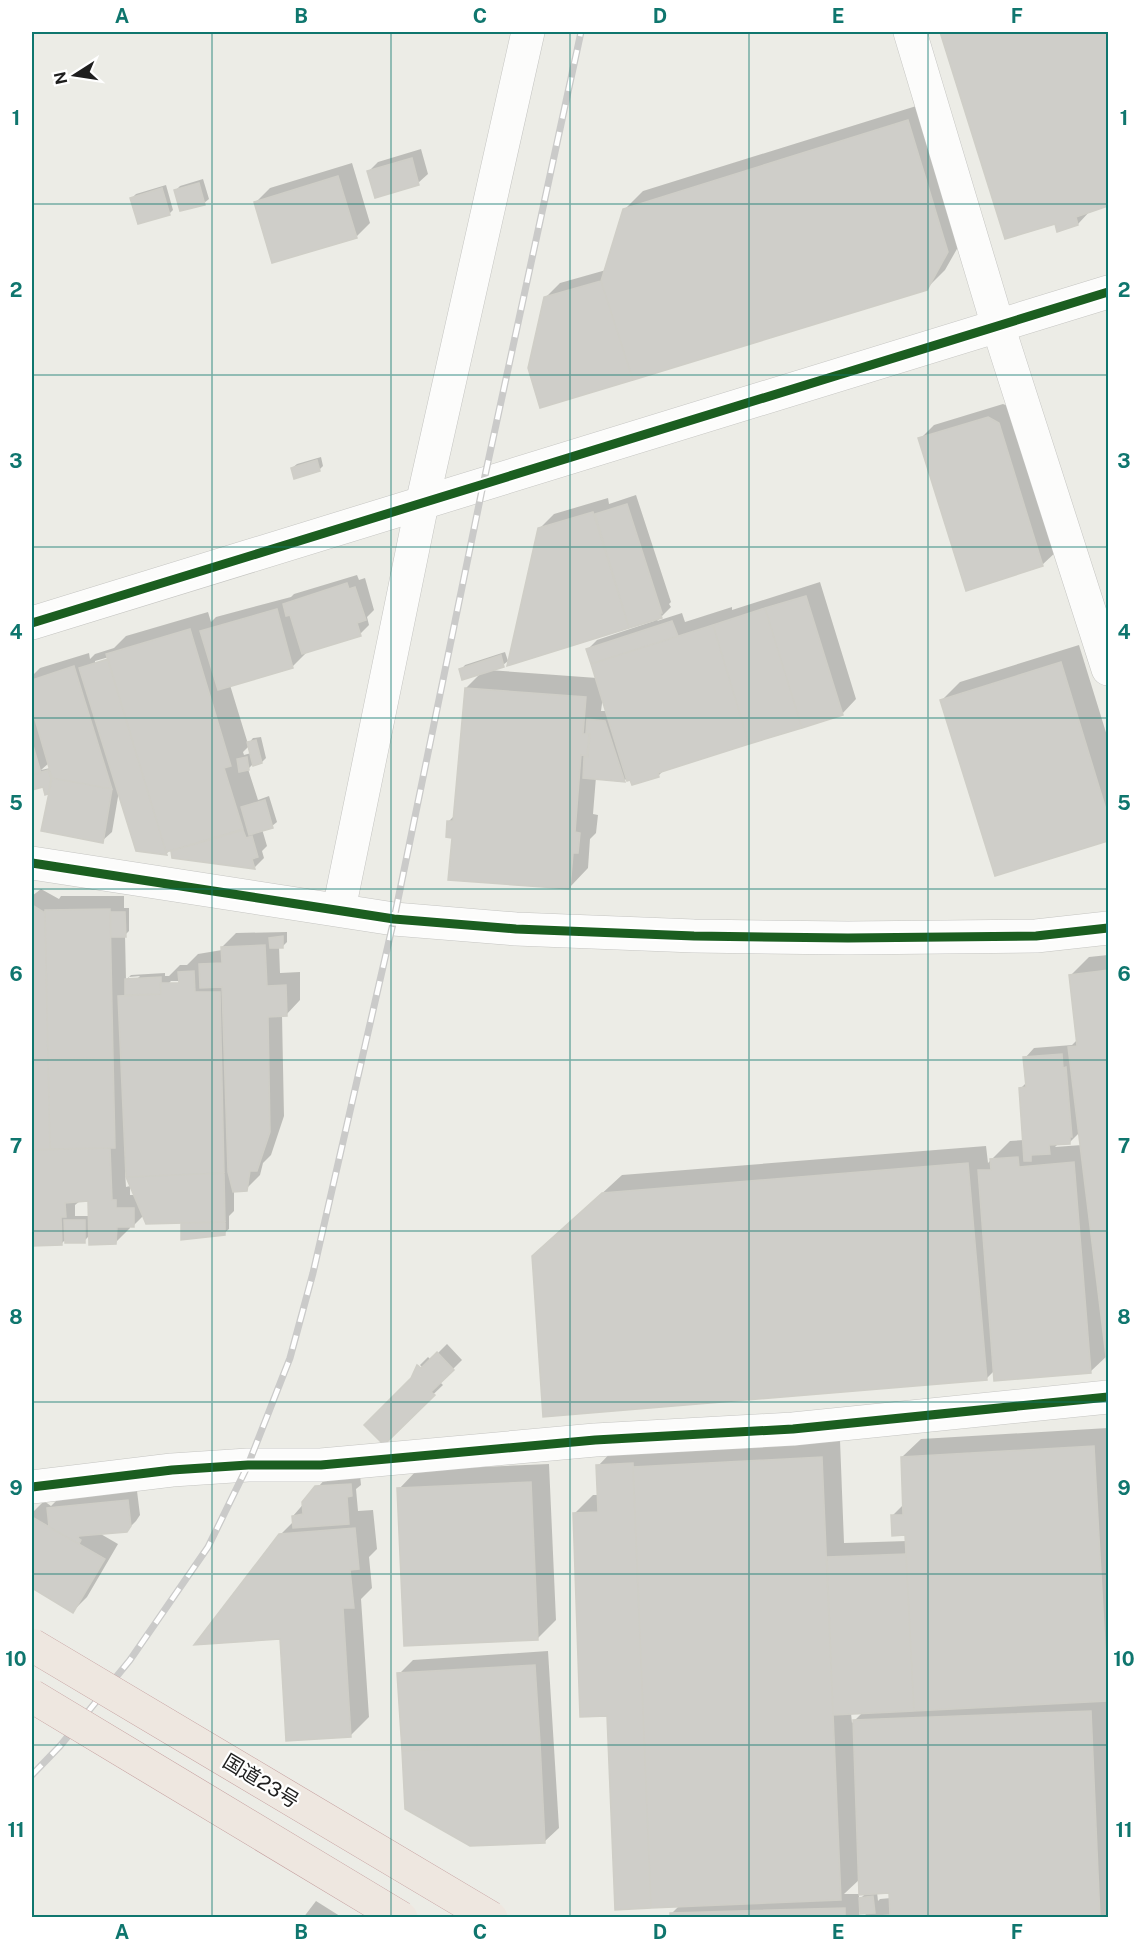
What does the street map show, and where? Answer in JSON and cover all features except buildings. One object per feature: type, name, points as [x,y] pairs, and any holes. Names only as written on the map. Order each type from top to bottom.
[{"type":"highway","name":"国道23号","points":[[32,1645],[491,1917]]},
{"type":"highway","points":[[32,1696],[401,1917]]},
{"type":"street","points":[[339,909],[422,504],[528,32]]},
{"type":"street","points":[[910,32],[998,326],[1099,604],[1108,669]]},
{"type":"street","points":[[32,623],[1108,292]]},
{"type":"street","points":[[32,863],[394,919],[516,929],[694,936],[848,938],[1036,936],[1108,928]]},
{"type":"street","points":[[32,1487],[172,1470],[248,1465],[321,1465],[595,1440],[793,1430],[1108,1397]]},
{"type":"railway","points":[[32,1775],[60,1746],[130,1660],[208,1547],[248,1465],[290,1358],[313,1273],[394,919],[483,485],[581,32]]},
{"type":"cycle path","points":[[32,623],[1108,292]]},
{"type":"cycle path","points":[[32,863],[394,919],[516,929],[694,936],[848,938],[1036,936],[1108,928]]},
{"type":"cycle path","points":[[32,1487],[172,1470],[248,1465],[321,1465],[595,1440],[793,1429],[1108,1397]]}]
